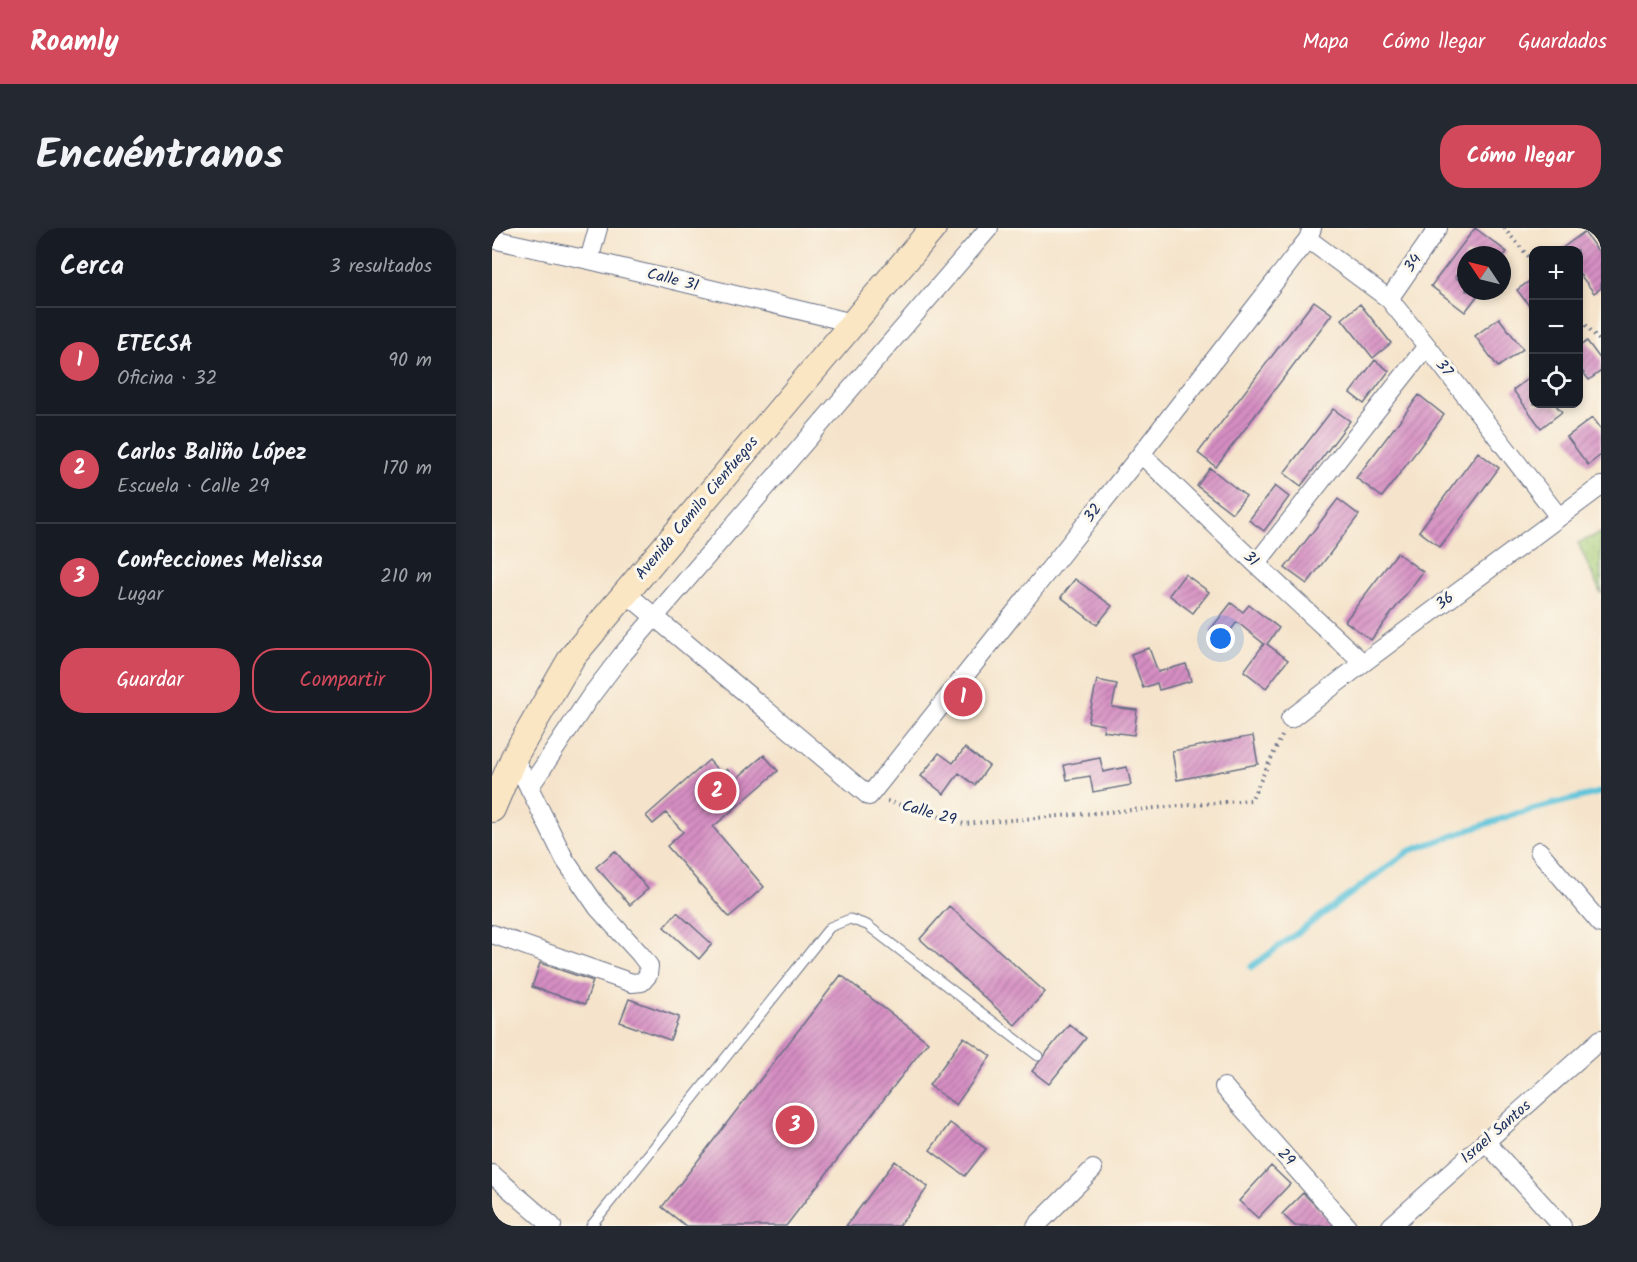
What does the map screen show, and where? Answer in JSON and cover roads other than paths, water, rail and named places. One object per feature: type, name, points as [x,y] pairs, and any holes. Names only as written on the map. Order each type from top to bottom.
[{"type":"main road","name":"Avenida Camilo Cienfuegos","points":[[492,809],[514,757],[572,657],[933,228]]},
{"type":"street","points":[[589,260],[598,228]]},
{"type":"street","points":[[529,788],[590,697],[622,655],[990,228]]},
{"type":"street","name":"34","points":[[1389,299],[1438,228]]},
{"type":"street","name":"32","points":[[655,617],[869,796],[1141,454],[1310,234]]},
{"type":"street","name":"37","points":[[1310,234],[1389,299],[1559,517]]},
{"type":"street","name":"Calle 31","points":[[492,239],[853,323]]},
{"type":"street","points":[[1256,564],[1427,346]]},
{"type":"street","name":"31","points":[[1141,454],[1363,663]]},
{"type":"street","name":"36","points":[[1290,719],[1601,486]]},
{"type":"street","points":[[626,593],[655,617]]},
{"type":"street","points":[[492,934],[632,983],[642,982],[648,975],[649,966],[645,960],[598,908],[565,860],[514,757]]},
{"type":"street","points":[[1539,851],[1601,924]]},
{"type":"street","name":"Israel Santos","points":[[1391,1226],[1601,1039]]},
{"type":"street","name":"29","points":[[1224,1087],[1347,1226]]},
{"type":"street","points":[[1485,1141],[1562,1226]]},
{"type":"street","points":[[1036,1226],[1093,1169]]},
{"type":"street","points":[[492,1174],[552,1226]]},
{"type":"lane","points":[[591,1226],[830,927],[850,919],[867,925],[1038,1056]]},
{"type":"waterway","points":[[1251,967],[1409,851],[1515,814],[1601,792]]},
{"type":"place","name":"ETECSA","points":[[963,697]]},
{"type":"place","name":"Carlos Baliño López","points":[[717,791]]},
{"type":"place","name":"Confecciones Melissa","points":[[795,1125]]}]
